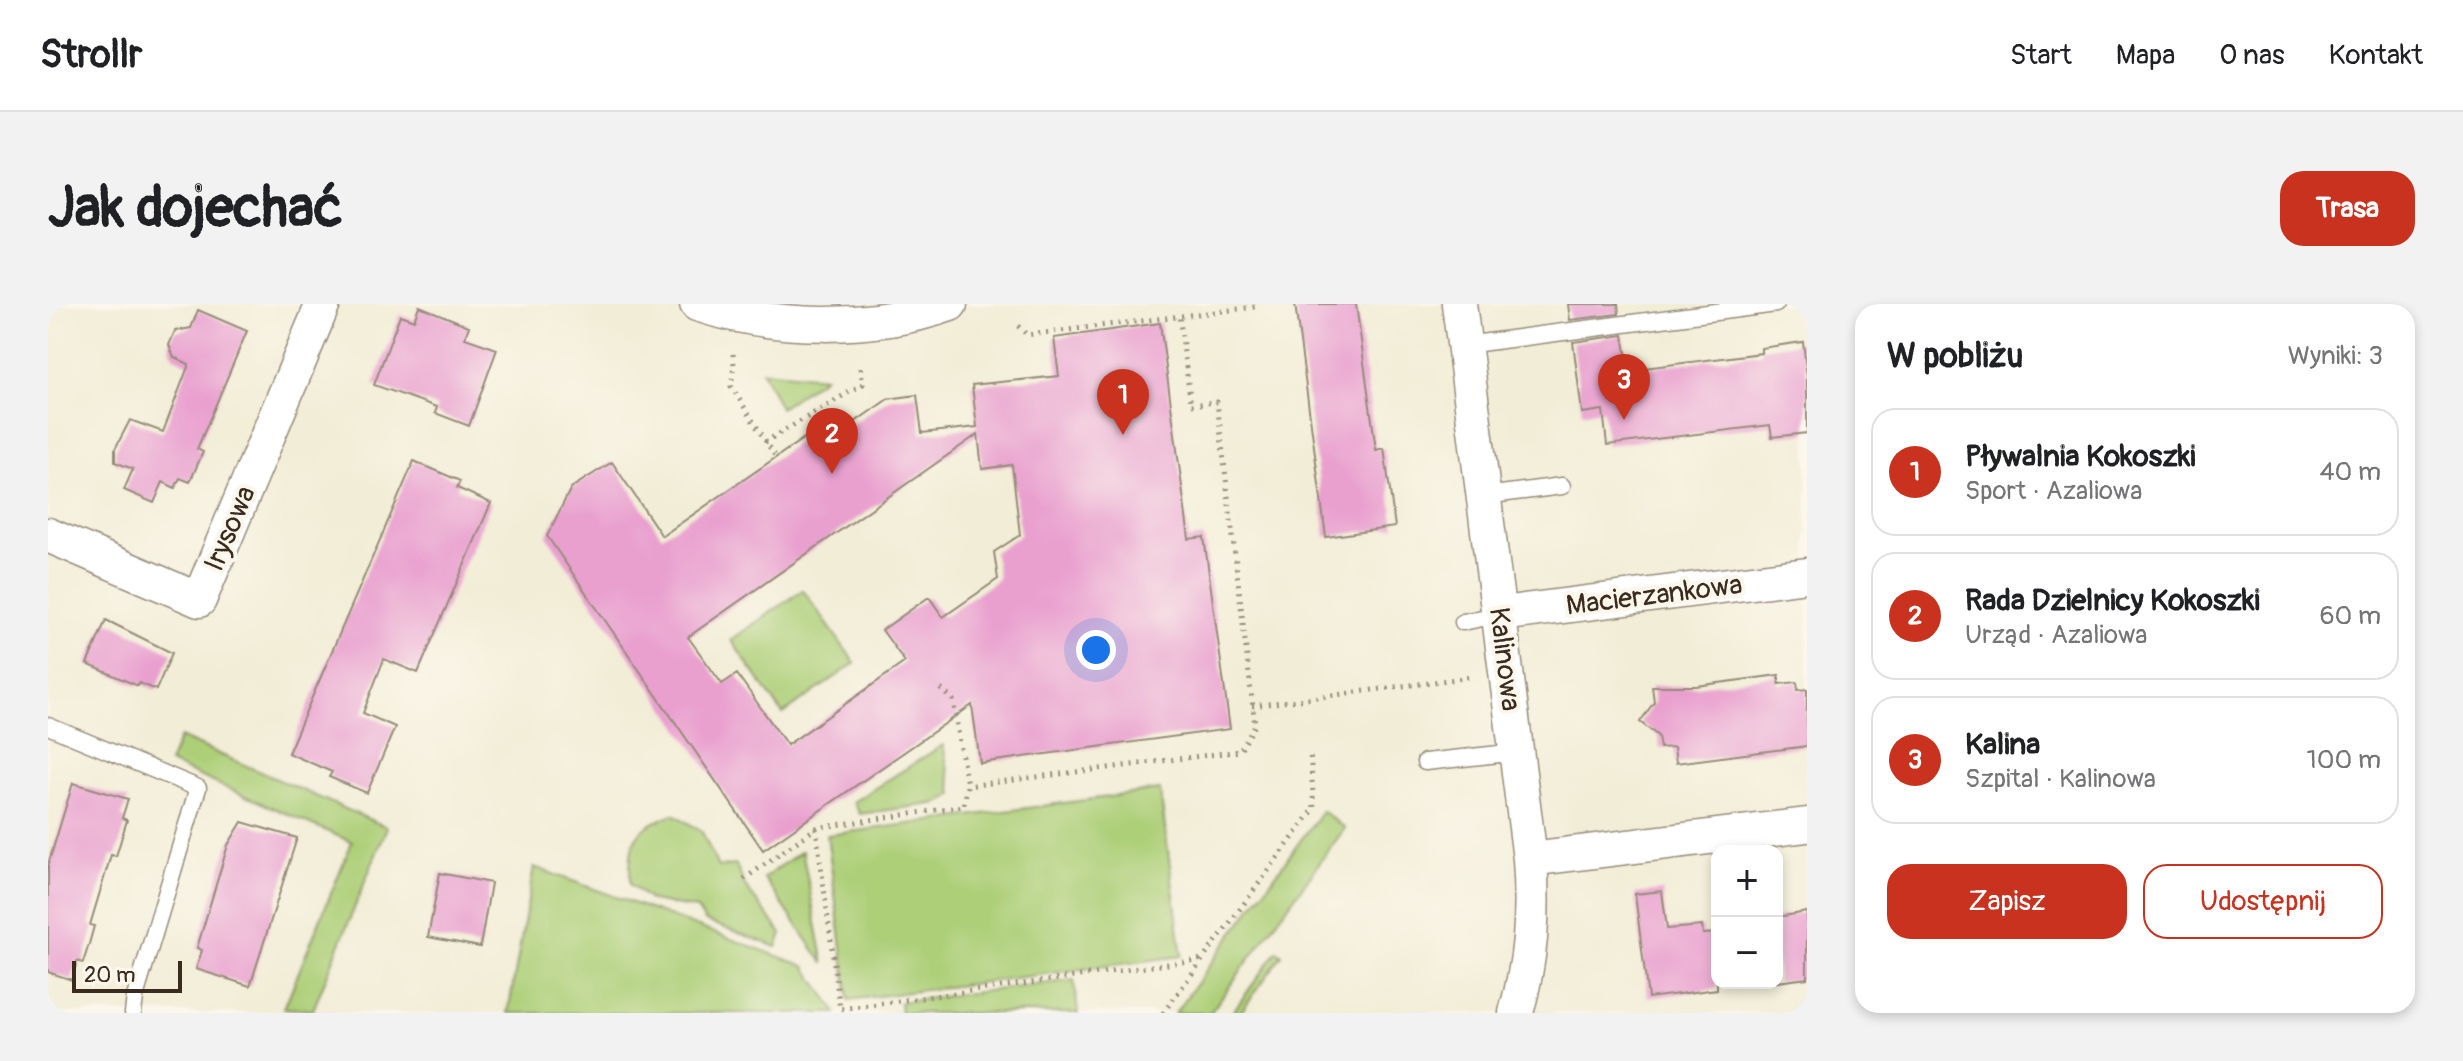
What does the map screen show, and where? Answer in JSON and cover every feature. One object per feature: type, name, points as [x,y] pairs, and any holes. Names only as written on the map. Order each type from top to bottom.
[{"type":"street","name":"Irysowa","points":[[48,535],[199,600],[323,304]]},
{"type":"street","points":[[697,304],[732,314],[790,322],[852,323],[950,304]]},
{"type":"street","name":"Kalinowa","points":[[1459,304],[1530,859],[1533,928],[1529,964],[1516,1013]]},
{"type":"street","name":"Macierzankowa","points":[[1501,614],[1807,575]]},
{"type":"street","points":[[1530,859],[1807,825]]},
{"type":"lane","points":[[1465,345],[1776,304]]},
{"type":"lane","points":[[1485,496],[1562,486]]},
{"type":"lane","points":[[1463,622],[1501,614]]},
{"type":"lane","points":[[48,726],[198,788],[135,997],[133,1013]]},
{"type":"lane","points":[[1425,762],[1518,752]]},
{"type":"path","points":[[1018,326],[1027,335],[1255,307]]},
{"type":"path","points":[[967,786],[1240,751],[1255,725],[1217,402],[1191,405],[1179,315]]},
{"type":"path","points":[[733,354],[731,386],[777,459]]},
{"type":"path","points":[[765,442],[863,384],[860,366]]},
{"type":"path","points":[[1252,706],[1479,676]]},
{"type":"path","points":[[744,879],[816,828],[964,806],[967,786],[953,700],[941,689]]},
{"type":"path","points":[[1163,1013],[1314,809],[1310,752]]},
{"type":"path","points":[[816,828],[840,1009],[1204,959]]},
{"type":"green space","points":[[762,371],[824,377],[780,408]]},
{"type":"green space","points":[[803,590],[855,663],[783,714],[731,640]]},
{"type":"green space","points":[[180,737],[387,827],[313,1010],[284,1008],[352,842],[169,763]]},
{"type":"green space","points":[[943,745],[953,795],[939,803],[860,814],[853,802]]},
{"type":"green space","points":[[1160,790],[1182,956],[849,1000],[827,835]]},
{"type":"green space","points":[[1322,811],[1345,828],[1210,1013],[1175,1013]]},
{"type":"green space","points":[[674,814],[702,832],[718,867],[736,865],[745,886],[782,934],[777,947],[705,921],[697,909],[651,901],[630,884],[631,857],[636,838],[649,826]]},
{"type":"green space","points":[[802,851],[824,964],[764,878]]},
{"type":"green space","points":[[534,867],[805,966],[837,1013],[508,1013]]},
{"type":"green space","points":[[1277,951],[1282,955],[1240,1013],[1232,1013]]},
{"type":"green space","points":[[1074,980],[1078,1013],[901,1013],[900,1002]]},
{"type":"building","points":[[1295,304],[1356,304],[1376,450],[1384,448],[1395,527],[1326,537]]},
{"type":"building","points":[[1568,304],[1618,304],[1619,314],[1570,320]]},
{"type":"building","points":[[419,306],[469,326],[465,338],[497,349],[469,426],[435,413],[437,407],[374,385],[400,315],[414,320]]},
{"type":"building","points":[[198,310],[247,331],[197,449],[203,452],[190,482],[180,478],[175,488],[163,482],[154,503],[124,490],[133,469],[115,462],[115,449],[130,420],[163,432],[189,364],[174,357],[169,345],[175,331],[191,328]]},
{"type":"building","points":[[1160,323],[1189,539],[1204,537],[1230,729],[980,763],[972,705],[763,850],[547,536],[571,488],[612,462],[662,536],[813,432],[822,445],[888,399],[917,395],[922,433],[977,427],[972,385],[1059,376],[1054,338]],"holes":[[[978,434],[982,469],[1012,465],[1020,535],[994,552],[998,579],[943,617],[929,597],[882,630],[905,662],[787,745],[737,674],[722,684],[688,637]]]},
{"type":"building","points":[[1623,335],[1629,370],[1761,353],[1761,348],[1803,342],[1807,376],[1807,433],[1772,437],[1770,425],[1607,445],[1603,410],[1582,413],[1573,342]]},
{"type":"building","points":[[414,461],[460,481],[457,488],[491,503],[418,673],[384,659],[363,713],[395,727],[367,793],[329,777],[332,772],[288,753]]},
{"type":"building","points":[[106,620],[172,653],[156,690],[139,683],[138,686],[87,664]]},
{"type":"building","points":[[1779,675],[1779,684],[1797,682],[1798,690],[1807,689],[1807,746],[1676,763],[1674,747],[1660,748],[1658,736],[1640,722],[1654,702],[1652,686],[1696,686]]},
{"type":"building","points":[[73,783],[128,799],[122,818],[127,820],[116,856],[111,855],[90,925],[94,926],[89,944],[83,963],[77,961],[72,980],[48,972],[48,865]]},
{"type":"building","points":[[242,822],[297,838],[250,986],[196,969],[202,950],[197,948],[228,845]]},
{"type":"building","points":[[440,873],[491,883],[480,947],[428,937]]},
{"type":"building","points":[[1662,891],[1667,929],[1702,926],[1703,934],[1711,933],[1711,989],[1717,989],[1648,998],[1635,894]]},
{"type":"building","points":[[1807,912],[1807,978],[1783,981],[1783,916]]},
{"type":"place","name":"Kalina","points":[[1624,420]]},
{"type":"place","name":"Pływalnia Kokoszki","points":[[1123,435]]},
{"type":"place","name":"Rada Dzielnicy Kokoszki","points":[[832,474]]}]
